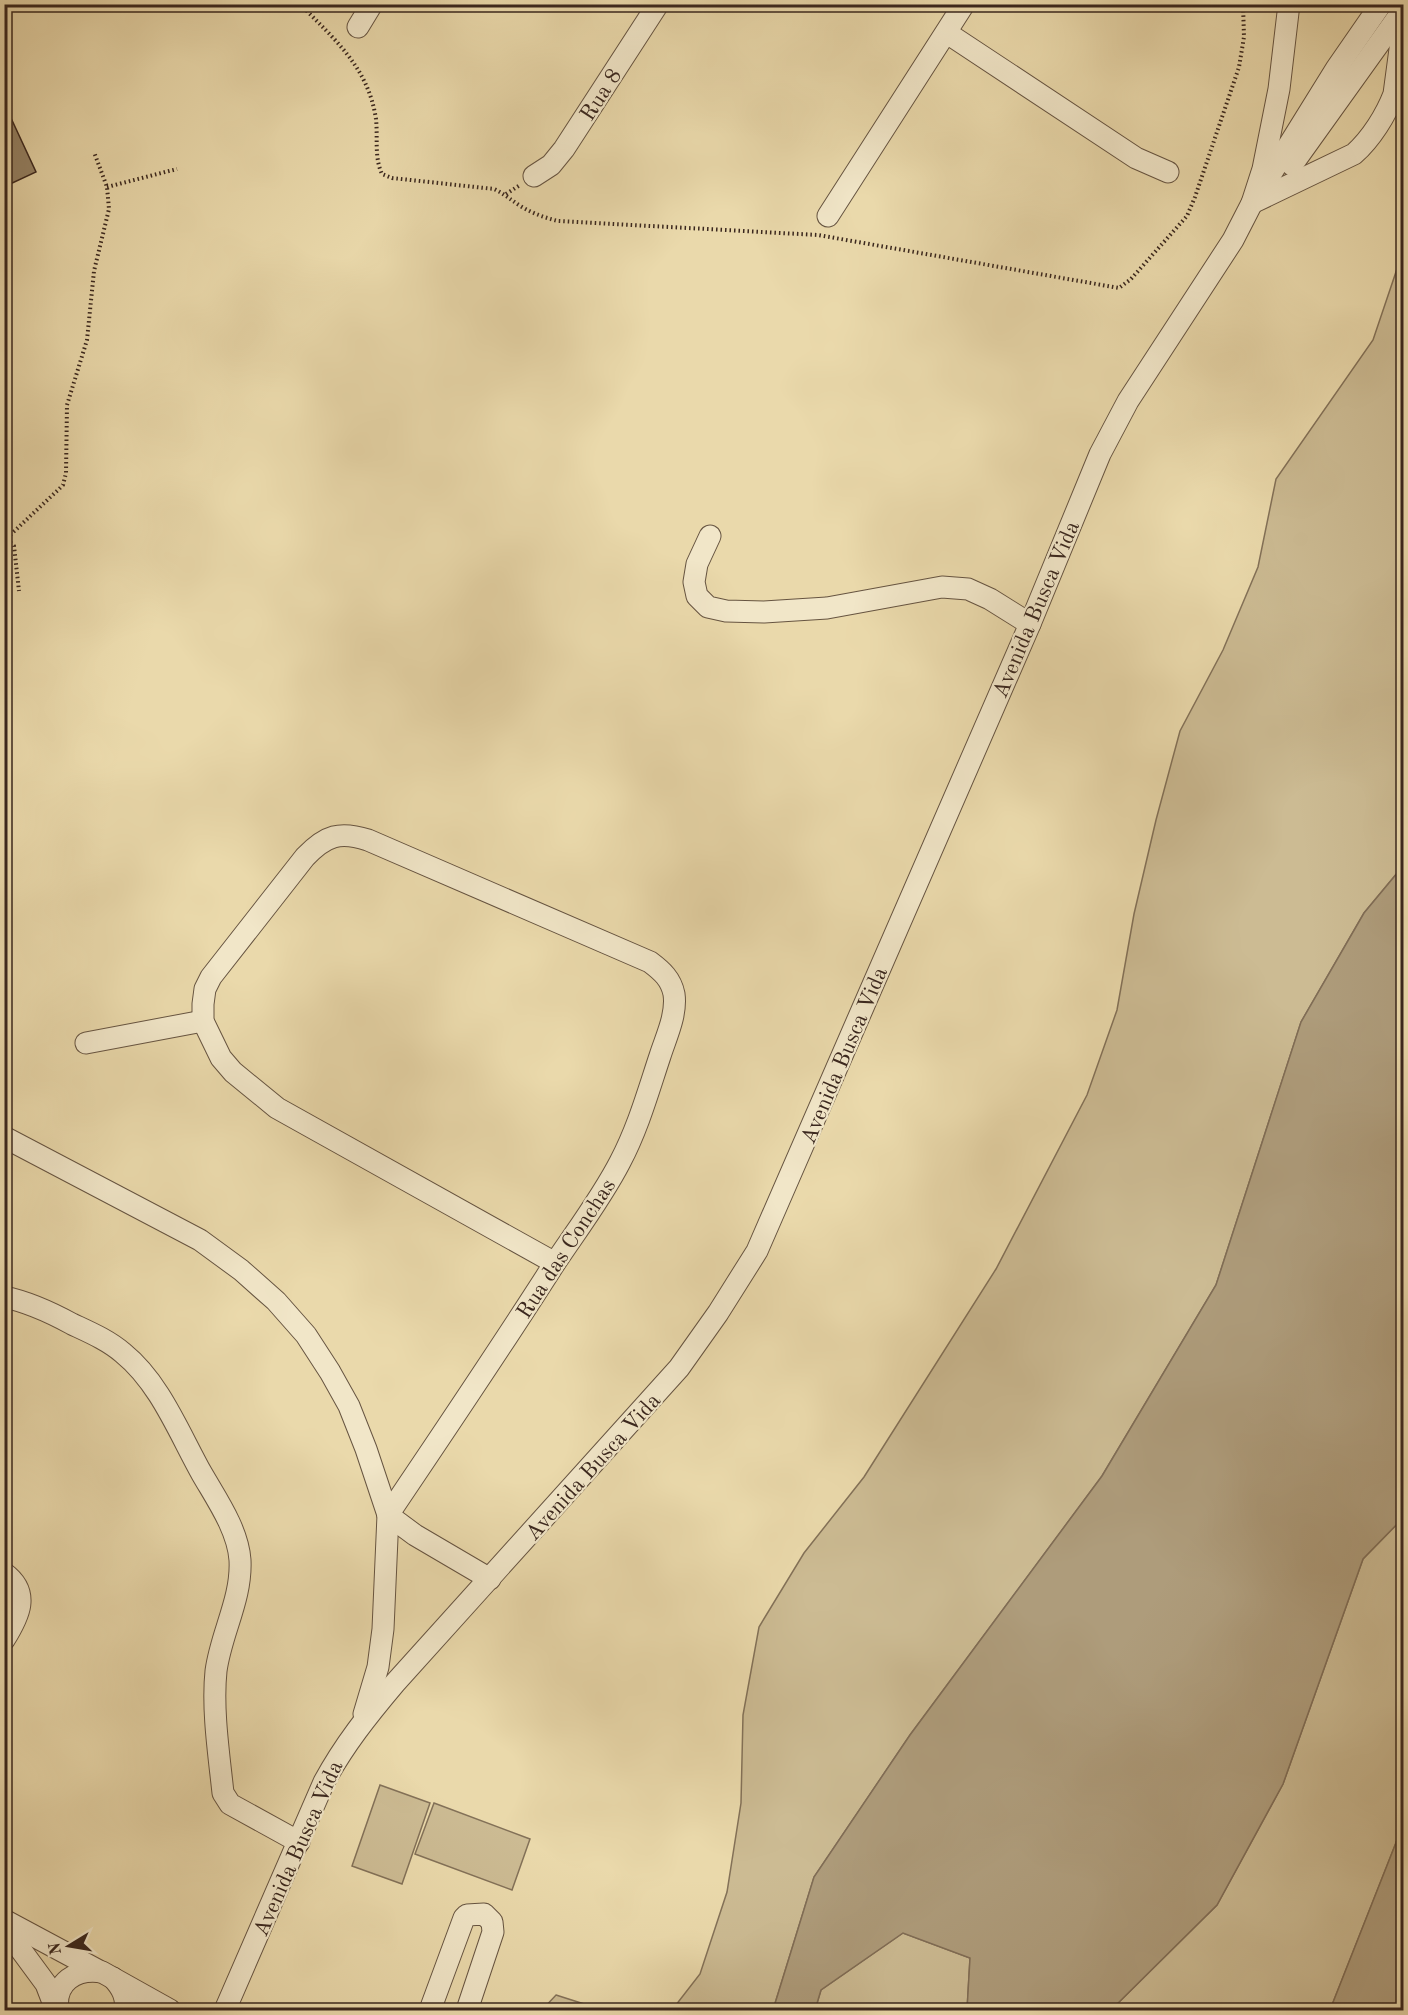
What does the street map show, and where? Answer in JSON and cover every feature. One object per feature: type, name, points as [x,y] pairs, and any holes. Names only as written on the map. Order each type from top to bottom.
[{"type":"street","points":[[358,27],[372,4]]},
{"type":"street","name":"Rua 8","points":[[534,176],[551,165],[564,149],[658,4]]},
{"type":"street","points":[[828,216],[964,4]]},
{"type":"street","name":"Avenida Busca Vida","points":[[225,2010],[335,1763],[361,1723],[394,1683],[490,1580],[679,1368],[718,1313],[757,1251],[1030,624],[1100,454],[1158,352],[1233,240],[1252,203],[1263,169],[1279,89],[1289,4]]},
{"type":"street","points":[[1252,203],[1336,69],[1381,4]]},
{"type":"street","points":[[1273,192],[1404,9]]},
{"type":"street","points":[[1252,203],[1354,154],[1363,146],[1390,105],[1394,94],[1404,19]]},
{"type":"street","points":[[946,33],[1136,158],[1168,172]]},
{"type":"street","points":[[710,536],[697,564],[694,582],[697,596],[708,607],[726,611],[764,612],[827,608],[942,587],[968,589],[990,598],[1030,624]]},
{"type":"street","name":"Rua das Conchas","points":[[203,1021],[202,1004],[205,989],[211,977],[305,856],[318,844],[342,835],[368,840],[650,962],[663,972],[671,983],[674,1012],[639,1121],[620,1162],[388,1515]]},
{"type":"street","points":[[86,1043],[203,1021],[221,1058],[233,1072],[277,1108],[555,1263]]},
{"type":"street","points":[[4,1137],[200,1240],[241,1270],[276,1301],[306,1335],[330,1372],[349,1406],[388,1515],[381,1648],[378,1667],[361,1723]]},
{"type":"street","points":[[4,1297],[41,1308],[122,1352],[143,1373],[159,1396],[222,1510],[233,1533],[240,1557],[240,1580],[216,1670],[218,1737],[223,1793],[230,1804],[299,1842]]},
{"type":"street","points":[[388,1515],[422,1540],[490,1580]]},
{"type":"street","points":[[4,1573],[14,1580],[20,1594],[20,1608],[4,1640]]},
{"type":"street","points":[[430,2010],[461,1925],[467,1915],[484,1914],[492,1922],[493,1932],[467,2010]]},
{"type":"street","points":[[4,1920],[170,2010]]},
{"type":"street","points":[[4,1927],[46,1984],[57,2010]]},
{"type":"street","points":[[57,2010],[60,1991],[67,1980],[77,1973],[89,1970],[107,1975],[120,1986],[125,1996],[125,2010]]},
{"type":"path","points":[[300,4],[339,43],[359,68],[371,96],[376,121],[378,166],[382,174],[392,178],[494,189],[506,194],[522,207],[539,216],[558,222],[818,235],[1119,288],[1131,279],[1186,216],[1195,197],[1239,67],[1244,37],[1243,4]]},
{"type":"path","points":[[19,591],[14,546],[6,537],[63,485],[66,472],[67,405],[87,340],[94,270],[109,209],[107,187],[94,152]]},
{"type":"path","points":[[107,187],[177,169]]},
{"type":"shaded area","points":[[1403,241],[1403,866],[1364,913],[1301,1022],[1216,1285],[1102,1476],[910,1735],[814,1877],[773,2010],[672,2010],[700,1974],[727,1892],[741,1803],[743,1715],[759,1627],[804,1553],[864,1477],[996,1269],[1087,1095],[1117,1010],[1134,914],[1180,731],[1223,650],[1258,567],[1276,479],[1373,340],[1401,257]]},
{"type":"shaded area","points":[[1403,866],[1403,1518],[1363,1559],[1283,1784],[1217,1905],[1111,2010],[967,2010],[970,1958],[903,1933],[821,1990],[815,2010],[773,2010],[814,1877],[910,1735],[1102,1476],[1216,1285],[1301,1022],[1364,913]]},
{"type":"shaded area","points":[[1403,1518],[1403,1825],[1330,2010],[1111,2010],[1217,1905],[1283,1784],[1363,1559]]},
{"type":"shaded area","points":[[380,1785],[430,1803],[402,1884],[352,1866]]},
{"type":"shaded area","points":[[434,1803],[530,1839],[512,1890],[415,1854]]},
{"type":"shaded area","points":[[1403,1825],[1403,2010],[1330,2010]]},
{"type":"shaded area","points":[[903,1933],[970,1958],[967,2010],[815,2010],[821,1990]]},
{"type":"shaded area","points":[[556,1995],[603,2010],[542,2010]]},
{"type":"building","points":[[4,103],[36,172],[8,185],[4,177]]}]
